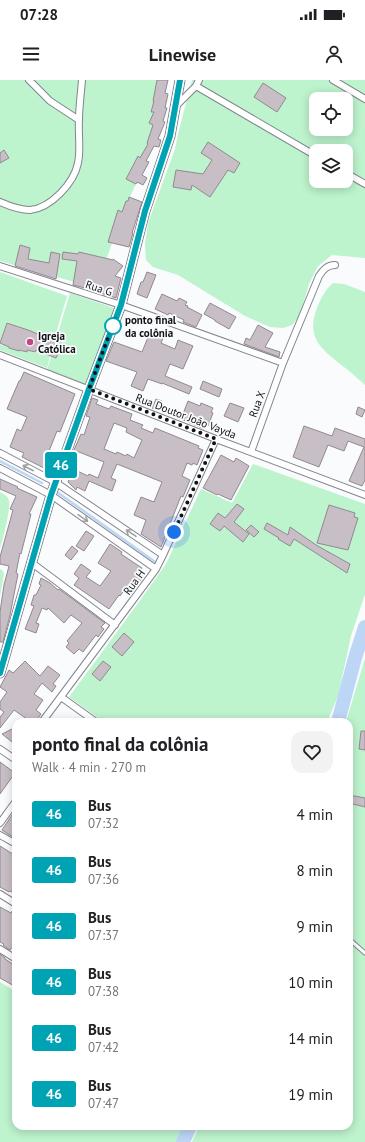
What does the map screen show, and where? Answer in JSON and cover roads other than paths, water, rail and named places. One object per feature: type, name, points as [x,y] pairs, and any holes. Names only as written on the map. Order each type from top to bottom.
[{"type":"main road","points":[[0,673],[55,482],[121,305],[145,211],[170,136],[180,80]]},
{"type":"street","points":[[30,80],[50,101],[78,120]]},
{"type":"street","points":[[0,202],[19,209],[31,210],[38,208],[49,202],[70,182],[76,170],[79,158],[78,120],[82,80]]},
{"type":"street","points":[[175,107],[196,86],[199,80]]},
{"type":"street","points":[[333,80],[365,99]]},
{"type":"street","points":[[196,86],[309,152]]},
{"type":"street","points":[[353,177],[365,184]]},
{"type":"street","name":"Rua X","points":[[251,452],[283,363],[319,276],[324,269],[330,265],[335,265]]},
{"type":"street","name":"Rua G","points":[[0,266],[121,305],[283,363]]},
{"type":"street","name":"Rua Doutor João Vayda","points":[[0,355],[365,495]]},
{"type":"street","name":"Rua H","points":[[45,718],[156,569],[164,555],[216,439]]},
{"type":"street","points":[[0,453],[55,482],[164,555]]},
{"type":"street","points":[[0,468],[51,495],[156,569]]},
{"type":"street","points":[[32,563],[115,625]]},
{"type":"street","points":[[61,697],[90,718]]},
{"type":"street","points":[[0,749],[12,756]]},
{"type":"street","points":[[0,823],[12,806]]},
{"type":"street","points":[[0,834],[12,842]]},
{"type":"street","points":[[0,894],[12,902]]},
{"type":"street","points":[[0,949],[12,956]]},
{"type":"lane","points":[[353,942],[365,953]]},
{"type":"waterway","points":[[0,461],[42,483]]},
{"type":"waterway","points":[[57,492],[158,564]]},
{"type":"waterway","points":[[339,718],[365,627]]},
{"type":"waterway","points":[[183,1142],[188,1130]]},
{"type":"place","name":"ponto final da colônia","points":[[113,326]]},
{"type":"place","name":"Igreja Católica","points":[[30,342]]}]
